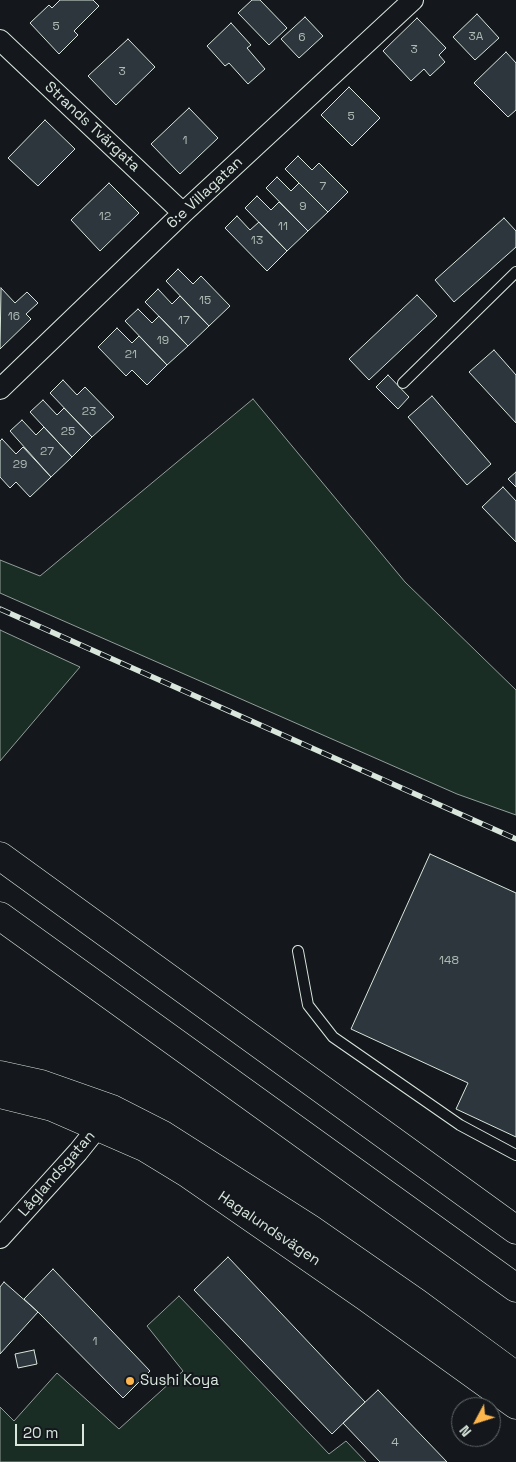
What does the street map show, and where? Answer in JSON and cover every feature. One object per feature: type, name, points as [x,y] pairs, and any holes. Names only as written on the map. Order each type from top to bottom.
[{"type":"main road","points":[[0,856],[516,1230]]},
{"type":"main road","points":[[7,924],[516,1288]]},
{"type":"main road","name":"Hagalundsvägen","points":[[0,1075],[41,1084],[105,1118],[146,1148],[187,1173],[366,1296],[516,1405]]},
{"type":"main road","name":"Hagalundsvägen","points":[[0,1094],[105,1118],[163,1134],[300,1223],[417,1303],[516,1376]]},
{"type":"street","name":"6:e Villagatan","points":[[0,389],[183,214],[413,0]]},
{"type":"street","name":"Strands Tvärgata","points":[[0,40],[183,214]]},
{"type":"street","name":"Låglandsgatan","points":[[0,1238],[78,1152],[105,1118]]},
{"type":"lane","points":[[403,383],[516,272]]},
{"type":"lane","points":[[298,951],[308,1005],[333,1037],[460,1126],[516,1155]]},
{"type":"green space","points":[[253,399],[405,582],[516,690],[516,815],[457,794],[0,593],[0,560],[40,576]]},
{"type":"green space","points":[[0,630],[80,667],[0,761]]},
{"type":"green space","points":[[179,1296],[329,1454],[346,1441],[366,1462],[0,1462],[0,1407],[14,1421],[57,1373],[119,1429],[183,1371],[147,1326]]},
{"type":"building","points":[[60,0],[93,0],[99,6],[74,31],[78,35],[59,54],[30,23],[49,5],[52,8]]},
{"type":"building","points":[[252,0],[260,0],[287,28],[269,45],[238,13]]},
{"type":"building","points":[[477,14],[499,38],[475,60],[453,37]]},
{"type":"building","points":[[305,17],[323,36],[299,58],[281,39]]},
{"type":"building","points":[[417,18],[446,48],[439,55],[445,62],[430,76],[424,69],[411,81],[383,51]]},
{"type":"building","points":[[231,23],[251,45],[247,48],[265,69],[248,84],[229,63],[225,66],[207,46]]},
{"type":"building","points":[[128,39],[155,67],[116,105],[88,76]]},
{"type":"building","points":[[506,52],[516,63],[516,110],[508,117],[474,83]]},
{"type":"building","points":[[349,87],[380,118],[352,146],[321,115]]},
{"type":"building","points":[[189,108],[218,138],[180,174],[151,144]]},
{"type":"building","points":[[45,120],[75,149],[38,186],[8,158]]},
{"type":"building","points":[[298,156],[312,170],[319,163],[348,192],[328,212],[285,169]]},
{"type":"building","points":[[277,177],[291,191],[299,183],[328,212],[308,231],[266,188]]},
{"type":"building","points":[[109,183],[139,213],[100,251],[71,220]]},
{"type":"building","points":[[257,196],[271,210],[279,202],[308,231],[287,251],[245,208]]},
{"type":"building","points":[[237,216],[250,230],[259,222],[287,251],[267,271],[225,228]]},
{"type":"building","points":[[504,218],[516,231],[516,247],[454,302],[435,280]]},
{"type":"building","points":[[178,269],[193,284],[201,276],[230,306],[209,326],[166,281]]},
{"type":"building","points":[[1,288],[15,303],[27,292],[38,303],[26,314],[31,319],[0,349]]},
{"type":"building","points":[[158,289],[172,304],[180,296],[209,326],[188,346],[145,302]]},
{"type":"building","points":[[417,295],[437,316],[369,380],[349,359]]},
{"type":"building","points":[[138,309],[152,323],[159,316],[188,346],[167,365],[125,321]]},
{"type":"building","points":[[117,328],[132,343],[139,336],[167,365],[147,385],[132,370],[126,376],[98,347]]},
{"type":"building","points":[[494,350],[516,375],[516,423],[469,372]]},
{"type":"building","points":[[388,375],[409,397],[398,409],[376,387]]},
{"type":"building","points":[[63,380],[77,395],[85,387],[114,417],[92,437],[50,393]]},
{"type":"building","points":[[432,396],[491,464],[467,485],[408,417]]},
{"type":"building","points":[[43,400],[57,415],[64,408],[92,437],[72,457],[30,412]]},
{"type":"building","points":[[22,420],[36,435],[44,427],[72,457],[51,477],[10,431]]},
{"type":"building","points":[[2,439],[16,454],[23,447],[51,477],[30,497],[16,482],[10,488],[0,477],[0,441]]},
{"type":"building","points":[[516,472],[516,487],[508,479]]},
{"type":"building","points":[[503,487],[516,501],[516,542],[482,507]]},
{"type":"building","points":[[430,854],[516,893],[516,1137],[456,1109],[468,1083],[351,1029]]},
{"type":"building","points":[[228,1257],[365,1402],[332,1434],[194,1290]]},
{"type":"building","points":[[53,1269],[150,1371],[123,1398],[24,1299]]},
{"type":"building","points":[[4,1282],[38,1312],[0,1354],[0,1287]]},
{"type":"building","points":[[34,1350],[37,1364],[18,1368],[15,1354]]},
{"type":"building","points":[[378,1390],[447,1462],[380,1462],[343,1423]]},
{"type":"railway","points":[[0,609],[516,839]]},
{"type":"place","name":"Sushi Koya","points":[[130,1381]]}]
